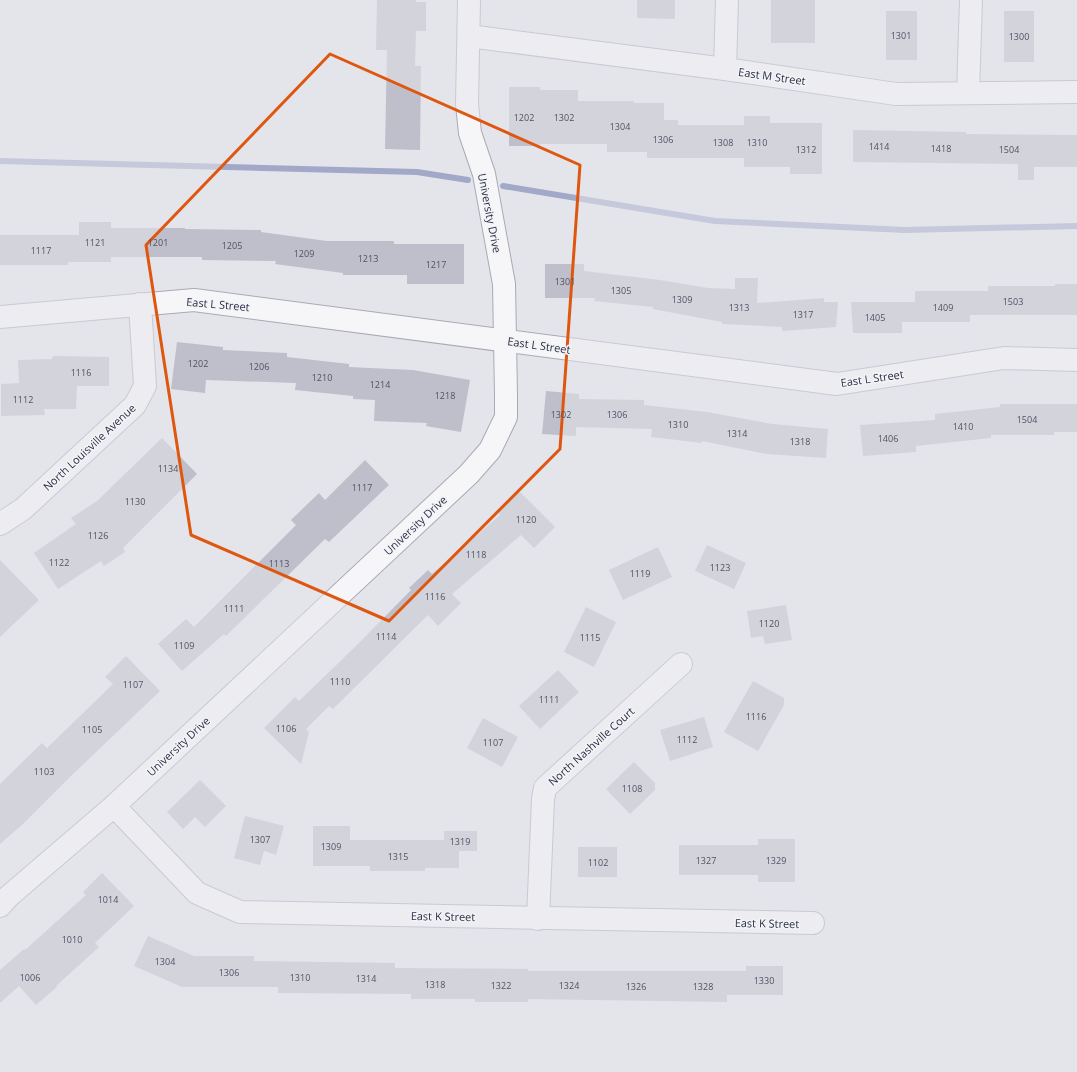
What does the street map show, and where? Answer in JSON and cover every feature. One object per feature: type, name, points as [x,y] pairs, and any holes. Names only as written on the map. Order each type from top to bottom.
[{"type":"street","name":"University Drive","points":[[3,896],[114,806],[469,474],[490,450],[506,417],[504,284],[484,174],[470,133],[467,104],[470,0]]},
{"type":"street","points":[[725,69],[727,0]]},
{"type":"street","points":[[968,93],[971,0]]},
{"type":"street","name":"East M Street","points":[[469,36],[725,69],[896,94],[1077,92]]},
{"type":"street","name":"East L Street","points":[[0,317],[194,300],[837,384],[1004,358],[1077,360]]},
{"type":"street","name":"North Louisville Avenue","points":[[0,524],[23,509],[135,405],[145,386],[140,304]]},
{"type":"street","name":"North Nashville Court","points":[[538,919],[543,799],[545,788],[681,664]]},
{"type":"street","name":"East K Street","points":[[114,806],[197,893],[240,912],[538,919],[813,923]]},
{"type":"highlighted area","points":[[330,54],[580,165],[560,449],[389,621],[191,535],[146,245]]},
{"type":"building","points":[[377,0],[416,0],[416,2],[426,2],[426,31],[416,31],[415,66],[421,66],[420,150],[385,149],[387,50],[376,50]]},
{"type":"building","points":[[637,0],[675,0],[675,19],[637,18]]},
{"type":"building","points":[[771,0],[815,0],[815,43],[771,43]]},
{"type":"building","points":[[886,11],[917,11],[917,60],[886,60]]},
{"type":"building","points":[[1004,11],[1034,11],[1034,62],[1004,62]]},
{"type":"building","points":[[509,87],[540,87],[540,90],[578,90],[578,101],[634,101],[634,103],[664,103],[664,120],[678,120],[678,125],[744,125],[744,116],[770,116],[770,123],[822,123],[822,174],[790,174],[790,167],[744,167],[744,158],[647,158],[647,152],[607,152],[607,144],[540,144],[540,146],[509,146]]},
{"type":"building","points":[[853,130],[966,132],[966,134],[1077,135],[1077,167],[1034,167],[1034,180],[1018,180],[1018,164],[853,162]]},
{"type":"building","points":[[79,222],[111,222],[111,228],[261,230],[261,232],[327,241],[394,241],[394,244],[464,244],[464,284],[407,284],[407,275],[343,275],[343,273],[275,264],[276,261],[202,260],[202,257],[111,257],[111,262],[68,262],[68,265],[0,265],[0,235],[79,235]]},
{"type":"building","points":[[545,264],[584,264],[584,271],[660,280],[708,288],[735,289],[735,278],[758,278],[757,303],[824,298],[824,302],[838,302],[836,327],[782,331],[782,327],[722,324],[722,322],[653,309],[653,307],[594,301],[595,298],[545,298]]},
{"type":"building","points":[[1055,284],[1077,284],[1077,315],[970,315],[970,322],[902,322],[902,333],[853,333],[851,302],[915,302],[915,291],[988,291],[988,286],[1055,286]]},
{"type":"building","points":[[177,342],[223,347],[223,350],[287,353],[287,357],[349,364],[349,367],[413,370],[470,380],[461,432],[426,426],[427,423],[374,421],[375,400],[353,399],[353,396],[295,390],[296,383],[206,380],[205,393],[171,389]]},
{"type":"building","points":[[53,356],[109,357],[109,386],[77,386],[76,409],[44,409],[45,415],[1,416],[1,384],[19,383],[18,360],[52,359]]},
{"type":"building","points":[[546,391],[579,394],[579,399],[644,400],[644,405],[707,412],[772,424],[828,429],[826,458],[767,454],[702,441],[702,443],[651,437],[652,429],[576,427],[576,436],[542,434]]},
{"type":"building","points":[[1000,404],[1077,404],[1077,432],[1054,432],[1054,435],[991,435],[991,438],[916,446],[916,452],[863,456],[860,425],[935,420],[935,414],[1000,407]]},
{"type":"building","points":[[162,438],[197,474],[123,548],[125,552],[104,566],[101,561],[58,589],[34,553],[76,524],[71,518],[97,501]]},
{"type":"building","points":[[365,460],[389,485],[329,542],[325,539],[226,636],[224,634],[182,671],[158,644],[186,619],[194,627],[296,525],[291,520],[319,493],[325,500]]},
{"type":"building","points":[[518,490],[555,527],[534,548],[521,535],[452,594],[461,603],[438,626],[428,615],[333,709],[329,706],[306,729],[309,732],[301,764],[264,728],[295,697],[299,701],[358,644],[411,590],[409,588],[428,570],[432,574],[500,515],[497,512]]},
{"type":"building","points":[[707,545],[746,563],[734,589],[695,571]]},
{"type":"building","points":[[658,547],[672,577],[623,600],[609,570]]},
{"type":"building","points":[[0,560],[39,600],[0,637]]},
{"type":"building","points":[[786,605],[792,640],[765,644],[763,636],[751,638],[747,611]]},
{"type":"building","points":[[586,607],[616,622],[594,667],[564,652]]},
{"type":"building","points":[[126,656],[160,691],[24,823],[0,844],[0,784],[42,743],[47,748],[113,684],[105,677]]},
{"type":"building","points":[[558,670],[579,692],[540,729],[519,706]]},
{"type":"building","points":[[753,681],[784,698],[784,705],[758,751],[724,732]]},
{"type":"building","points":[[704,717],[713,747],[670,761],[660,730]]},
{"type":"building","points":[[483,718],[518,737],[502,767],[467,748]]},
{"type":"building","points":[[634,762],[655,783],[655,790],[630,814],[606,789]]},
{"type":"building","points":[[200,780],[226,806],[205,827],[195,817],[183,829],[167,812]]},
{"type":"building","points":[[245,816],[284,826],[276,855],[264,851],[260,865],[234,858]]},
{"type":"building","points":[[313,826],[350,826],[350,840],[444,840],[444,831],[477,831],[477,851],[459,851],[459,868],[425,868],[425,871],[370,871],[370,866],[313,866]]},
{"type":"building","points":[[758,839],[795,839],[795,882],[758,882],[758,875],[679,875],[679,845],[758,845]]},
{"type":"building","points":[[578,847],[617,847],[617,877],[578,877]]},
{"type":"building","points":[[102,873],[134,906],[95,943],[99,947],[36,1005],[19,986],[0,1003],[0,970],[24,949],[25,950],[86,895],[83,892]]},
{"type":"building","points":[[148,936],[194,956],[254,956],[254,961],[395,963],[395,968],[528,969],[528,971],[746,971],[746,966],[783,966],[783,995],[727,995],[727,1002],[528,999],[528,1002],[475,1002],[475,999],[411,999],[411,994],[278,993],[278,987],[182,987],[134,966]]},
{"type":"waterway","points":[[0,161],[417,172],[468,180]]},
{"type":"waterway","points":[[503,186],[715,221],[905,230],[1077,226]]}]
